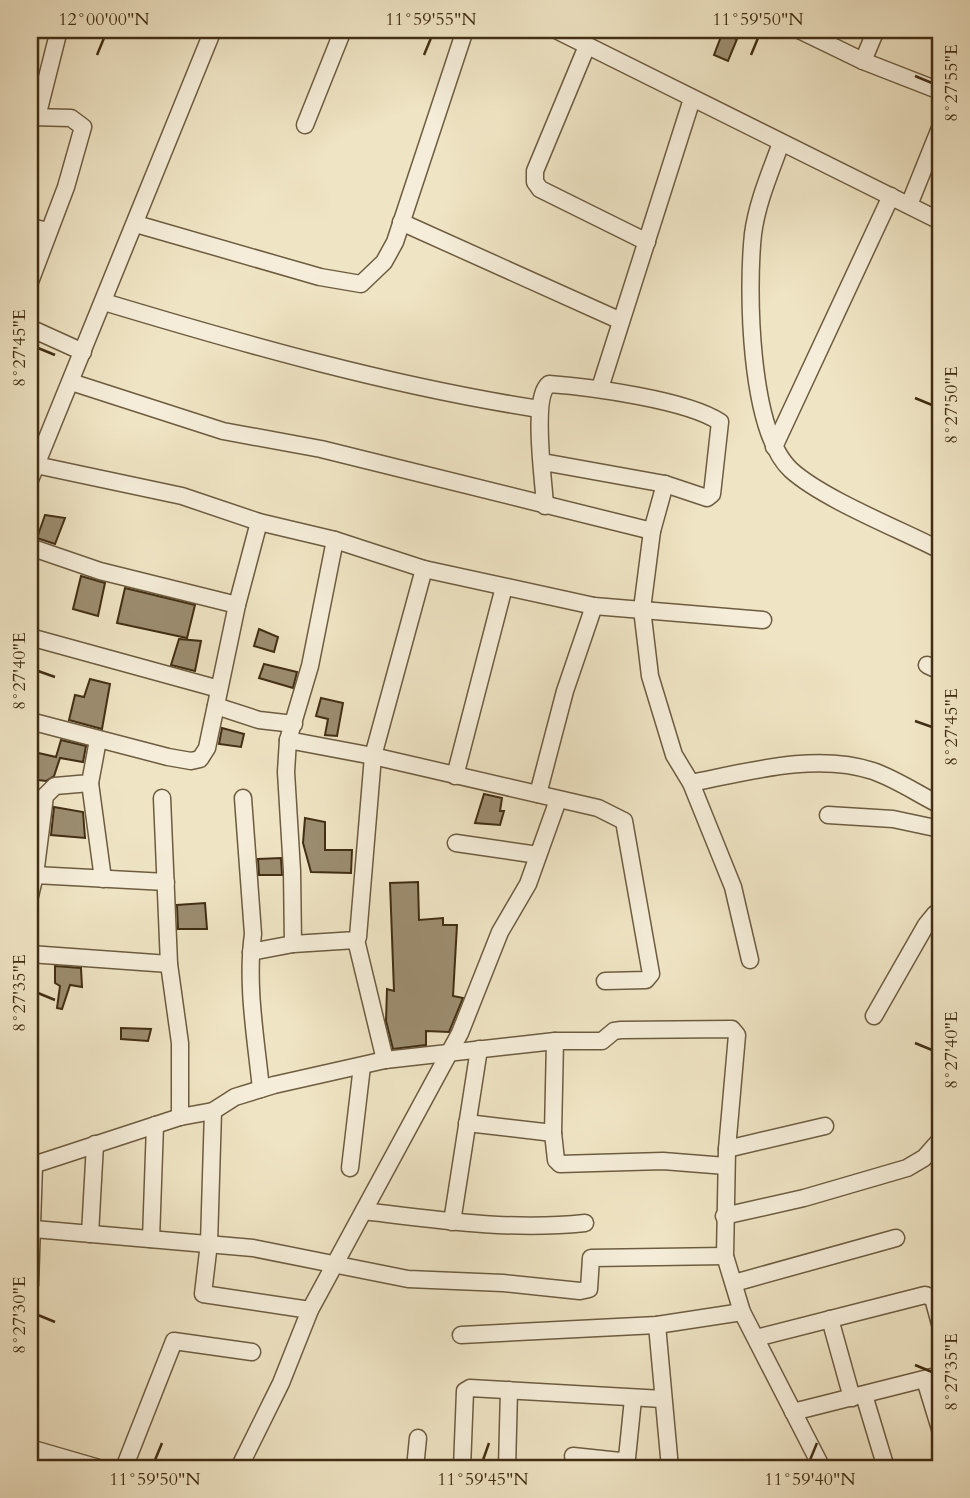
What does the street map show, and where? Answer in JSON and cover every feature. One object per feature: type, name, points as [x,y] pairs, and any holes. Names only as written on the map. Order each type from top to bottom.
[{"type":"street","points":[[30,282],[70,176],[83,127],[72,118],[33,117],[59,30]]},
{"type":"street","points":[[213,30],[33,473],[182,496],[259,522],[335,540],[424,569],[594,606],[763,620]]},
{"type":"street","points":[[305,125],[343,30]]},
{"type":"street","points":[[136,224],[351,285],[361,284],[369,279],[383,262],[401,222],[465,30]]},
{"type":"street","points":[[556,30],[940,221]]},
{"type":"street","points":[[799,30],[863,61],[940,91]]},
{"type":"street","points":[[863,61],[876,30]]},
{"type":"street","points":[[587,46],[540,160],[535,181],[540,190],[647,242]]},
{"type":"street","points":[[600,388],[692,99]]},
{"type":"street","points":[[909,205],[940,128]]},
{"type":"street","points":[[781,143],[758,208],[753,236],[753,365],[763,413],[774,447],[790,469],[813,486],[940,550]]},
{"type":"street","points":[[774,447],[891,196]]},
{"type":"street","points":[[401,222],[621,321]]},
{"type":"street","points":[[30,227],[49,231]]},
{"type":"street","points":[[103,302],[362,374],[459,397],[539,409]]},
{"type":"street","points":[[30,328],[83,352]]},
{"type":"street","points":[[71,382],[223,431],[320,449],[652,531]]},
{"type":"street","points":[[543,462],[665,484],[707,498],[711,496],[720,422],[694,410],[600,388],[549,384],[543,390],[539,409],[545,506]]},
{"type":"street","points":[[665,484],[652,531],[642,609],[650,676],[674,755],[691,783],[733,887],[750,960]]},
{"type":"street","points":[[30,721],[179,759],[200,759],[207,748],[237,605],[259,522]]},
{"type":"street","points":[[293,944],[286,772],[291,732],[310,666],[335,540]]},
{"type":"street","points":[[30,547],[100,570],[237,605]]},
{"type":"street","points":[[385,1060],[356,940],[373,756],[424,569]]},
{"type":"street","points":[[455,776],[504,587]]},
{"type":"street","points":[[538,794],[565,691],[594,606]]},
{"type":"street","points":[[30,637],[219,689]]},
{"type":"street","points":[[216,706],[373,756],[538,794],[614,814],[624,821],[630,841],[651,974],[646,980],[605,981]]},
{"type":"street","points":[[98,740],[90,783],[103,878]]},
{"type":"street","points":[[691,783],[752,771],[829,763],[872,771],[940,805]]},
{"type":"street","points":[[30,896],[45,796],[55,786],[90,783]]},
{"type":"street","points":[[162,798],[169,964],[180,1043],[180,1117]]},
{"type":"street","points":[[243,798],[253,934],[253,1017],[261,1089]]},
{"type":"street","points":[[239,1468],[281,1383],[310,1310],[471,1008],[500,932],[528,884],[558,800]]},
{"type":"street","points":[[828,815],[893,819],[940,829]]},
{"type":"street","points":[[456,843],[538,855]]},
{"type":"street","points":[[35,875],[166,882]]},
{"type":"street","points":[[874,1016],[926,925],[935,914],[940,914]]},
{"type":"street","points":[[251,952],[293,944],[356,940]]},
{"type":"street","points":[[30,954],[169,964]]},
{"type":"street","points":[[30,1285],[34,1229],[32,1166],[180,1117],[213,1111],[235,1097],[261,1089],[385,1060],[555,1041],[602,1041],[614,1031],[621,1030],[732,1029],[737,1035],[726,1166],[725,1256],[742,1312],[822,1468]]},
{"type":"street","points":[[555,1041],[554,1133],[556,1160],[560,1164],[663,1161],[726,1166]]},
{"type":"street","points":[[452,1222],[480,1049]]},
{"type":"street","points":[[350,1168],[362,1066]]},
{"type":"street","points":[[213,1111],[209,1243],[203,1294],[310,1310]]},
{"type":"street","points":[[467,1123],[554,1133]]},
{"type":"street","points":[[151,1239],[155,1125]]},
{"type":"street","points":[[727,1149],[825,1126]]},
{"type":"street","points":[[724,1216],[804,1198],[906,1168],[924,1158],[940,1140]]},
{"type":"street","points":[[90,1234],[95,1144]]},
{"type":"street","points":[[364,1211],[452,1222],[543,1227],[585,1223]]},
{"type":"street","points":[[34,1229],[253,1248],[408,1279],[587,1291],[591,1258],[725,1256]]},
{"type":"street","points":[[734,1283],[896,1238]]},
{"type":"street","points":[[756,1338],[925,1295],[933,1298],[940,1324]]},
{"type":"street","points":[[461,1335],[656,1325],[742,1312]]},
{"type":"street","points":[[830,1319],[886,1468]]},
{"type":"street","points":[[656,1325],[670,1468]]},
{"type":"street","points":[[124,1468],[174,1341],[252,1352]]},
{"type":"street","points":[[793,1412],[933,1377],[940,1429]]},
{"type":"street","points":[[462,1468],[465,1391],[470,1388],[663,1399]]},
{"type":"street","points":[[507,1468],[509,1390]]},
{"type":"street","points":[[573,1456],[627,1458],[633,1399]]},
{"type":"street","points":[[415,1468],[418,1438]]},
{"type":"street","points":[[30,1448],[99,1468]]},
{"type":"building","points":[[722,34],[737,39],[728,61],[714,55]]},
{"type":"building","points":[[45,515],[65,518],[55,544],[37,538]]},
{"type":"building","points":[[81,576],[105,583],[98,616],[73,609]]},
{"type":"building","points":[[125,588],[195,605],[187,638],[117,623]]},
{"type":"building","points":[[259,629],[278,637],[274,652],[254,646]]},
{"type":"building","points":[[179,639],[201,641],[195,671],[171,665]]},
{"type":"building","points":[[264,664],[297,672],[293,688],[259,678]]},
{"type":"building","points":[[90,679],[110,684],[102,729],[69,720],[75,695],[84,697]]},
{"type":"building","points":[[321,698],[343,703],[337,736],[325,735],[328,719],[316,716]]},
{"type":"building","points":[[222,728],[244,734],[241,747],[219,744]]},
{"type":"building","points":[[61,740],[86,746],[83,762],[60,758],[54,776],[46,781],[30,779],[30,751],[56,757]]},
{"type":"building","points":[[484,794],[502,798],[500,811],[504,811],[500,825],[475,823]]},
{"type":"building","points":[[54,807],[83,812],[85,838],[51,835]]},
{"type":"building","points":[[305,818],[325,822],[325,850],[352,850],[351,873],[311,872],[303,843]]},
{"type":"building","points":[[281,858],[282,875],[259,875],[258,859]]},
{"type":"building","points":[[418,882],[419,920],[443,918],[443,925],[457,925],[453,996],[463,998],[449,1032],[426,1031],[426,1045],[393,1049],[386,1021],[387,989],[394,991],[390,883]]},
{"type":"building","points":[[205,903],[207,929],[178,929],[177,905]]},
{"type":"building","points":[[55,966],[81,968],[82,987],[70,985],[62,1009],[57,1008],[60,986],[55,983]]},
{"type":"building","points":[[121,1028],[151,1029],[148,1041],[121,1039]]}]
